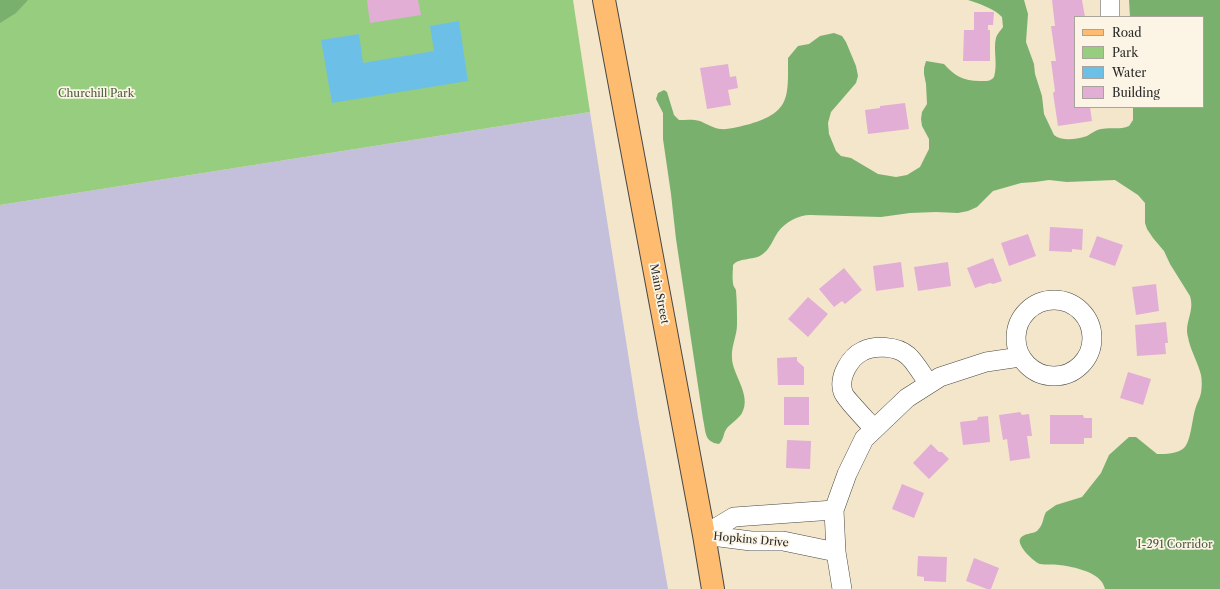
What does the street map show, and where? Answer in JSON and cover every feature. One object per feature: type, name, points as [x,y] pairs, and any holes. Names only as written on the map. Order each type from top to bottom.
[{"type":"main road","name":"Main Street","points":[[604,0],[713,589]]},
{"type":"street","points":[[1110,0],[1110,16]]},
{"type":"street","points":[[874,429],[843,392],[842,376],[849,363],[863,351],[879,347],[890,348],[907,354],[929,384]]},
{"type":"street","points":[[842,589],[836,552],[834,510],[847,474],[864,439],[907,398],[940,377],[986,362],[1020,357]]},
{"type":"street","name":"Hopkins Drive","points":[[704,535],[734,517],[834,510]]},
{"type":"street","name":"Hopkins Drive","points":[[704,535],[751,540],[783,541],[836,552]]},
{"type":"shaded area","points":[[590,112],[638,417],[668,589],[0,589],[0,205]]},
{"type":"green space","name":"Churchill Park","points":[[0,0],[573,0],[590,112],[0,205]]},
{"type":"green space","points":[[0,0],[28,0],[16,13],[0,23]]},
{"type":"green space","name":"I-291 Corridor","points":[[968,0],[1024,0],[1028,14],[1026,42],[1034,64],[1035,74],[1042,96],[1044,114],[1054,135],[1061,139],[1070,139],[1087,136],[1101,129],[1122,128],[1129,126],[1133,120],[1133,108],[1204,108],[1204,16],[1130,16],[1129,0],[1220,0],[1220,589],[1105,589],[1098,577],[1093,574],[1069,567],[1037,563],[1021,546],[1021,537],[1039,529],[1046,512],[1056,505],[1082,497],[1101,473],[1109,455],[1129,437],[1136,437],[1157,454],[1175,453],[1184,448],[1188,441],[1200,395],[1202,379],[1190,347],[1187,332],[1191,307],[1190,296],[1170,264],[1164,251],[1147,229],[1145,223],[1145,203],[1138,195],[1115,180],[1067,182],[1049,180],[1021,183],[993,191],[977,207],[958,213],[910,213],[881,217],[810,215],[801,216],[788,222],[781,228],[764,253],[757,257],[739,261],[733,265],[733,286],[736,289],[737,304],[737,325],[732,349],[732,358],[745,399],[744,406],[741,415],[727,428],[722,441],[719,444],[714,443],[706,436],[676,239],[663,139],[663,113],[656,99],[658,93],[664,90],[667,92],[674,115],[679,120],[697,120],[720,129],[750,124],[773,114],[780,108],[787,92],[788,58],[798,46],[809,44],[820,36],[834,33],[842,36],[846,42],[856,66],[858,76],[856,83],[831,112],[828,123],[829,134],[836,151],[841,156],[851,158],[878,174],[896,177],[907,175],[920,167],[929,149],[929,139],[922,126],[921,119],[922,112],[927,104],[924,74],[926,61],[944,64],[956,75],[964,79],[987,81],[994,77],[996,67],[995,42],[997,35],[1003,27],[1002,17],[982,5]]},
{"type":"water","points":[[459,21],[468,81],[332,103],[321,40],[359,34],[363,63],[434,51],[430,26]]},
{"type":"building","points":[[367,0],[418,0],[421,15],[370,23]]},
{"type":"building","points":[[1052,0],[1082,0],[1085,16],[1074,16],[1074,108],[1090,108],[1092,121],[1058,126],[1053,93],[1055,91],[1051,61],[1056,61],[1051,26],[1055,26]]},
{"type":"building","points":[[974,12],[994,12],[993,25],[988,25],[988,30],[990,30],[990,61],[963,61],[964,30],[974,30]]},
{"type":"building","points":[[728,64],[730,77],[736,76],[738,88],[728,90],[731,105],[707,109],[700,68]]},
{"type":"building","points":[[905,103],[909,129],[868,134],[865,110],[880,108],[880,106]]},
{"type":"building","points":[[1050,227],[1083,229],[1082,250],[1072,249],[1072,252],[1049,251]]},
{"type":"building","points":[[1028,234],[1036,256],[1009,266],[1001,243]]},
{"type":"building","points":[[1097,236],[1123,245],[1115,266],[1089,257]]},
{"type":"building","points":[[993,258],[1002,281],[975,288],[967,268]]},
{"type":"building","points":[[901,262],[904,287],[876,291],[873,266]]},
{"type":"building","points":[[948,262],[951,286],[918,291],[914,267]]},
{"type":"building","points":[[844,268],[862,290],[845,304],[842,301],[834,307],[819,289]]},
{"type":"building","points":[[1156,284],[1159,311],[1136,315],[1132,287]]},
{"type":"building","points":[[808,297],[828,314],[808,337],[788,319]]},
{"type":"building","points":[[1166,322],[1168,343],[1165,343],[1166,354],[1137,356],[1135,325]]},
{"type":"building","points":[[797,357],[797,361],[804,367],[804,385],[778,385],[777,358]]},
{"type":"building","points":[[1128,372],[1151,379],[1143,405],[1120,398]]},
{"type":"building","points":[[784,397],[809,397],[809,425],[784,425]]},
{"type":"building","points":[[1020,412],[1022,415],[1029,414],[1032,436],[1027,436],[1030,458],[1010,461],[1007,439],[1003,440],[999,415]]},
{"type":"building","points":[[1050,415],[1083,415],[1084,418],[1092,418],[1092,438],[1084,438],[1084,444],[1050,444]]},
{"type":"building","points":[[988,416],[990,442],[963,445],[960,422],[977,420],[978,417]]},
{"type":"building","points":[[787,440],[811,441],[810,469],[786,468]]},
{"type":"building","points":[[931,444],[949,459],[929,479],[913,463]]},
{"type":"building","points":[[902,484],[924,493],[914,518],[892,509]]},
{"type":"building","points":[[918,556],[947,557],[946,582],[924,581],[924,577],[917,576]]},
{"type":"building","points":[[974,558],[999,568],[991,589],[987,589],[966,581]]}]
